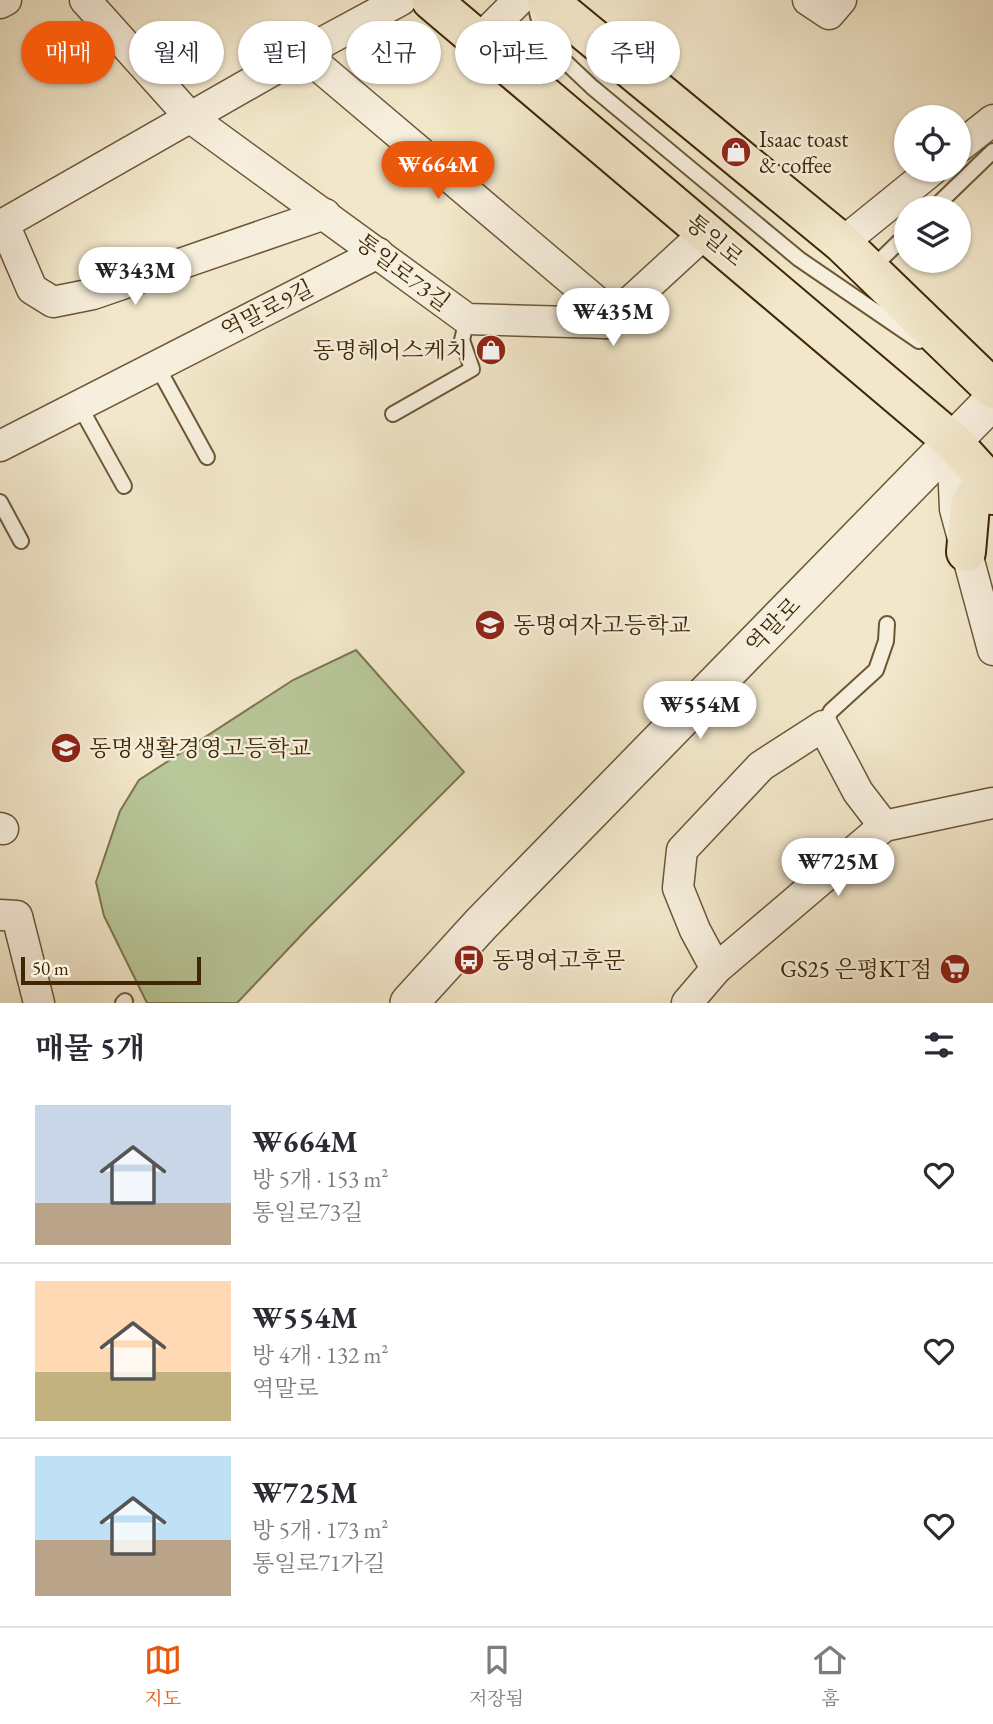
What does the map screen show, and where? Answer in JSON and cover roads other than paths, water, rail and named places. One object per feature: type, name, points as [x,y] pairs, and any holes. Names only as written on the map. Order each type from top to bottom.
[{"type":"main road","name":"통일로","points":[[431,0],[457,21]]},
{"type":"main road","points":[[547,0],[842,243],[993,390]]},
{"type":"main road","name":"통일로","points":[[532,84],[951,441],[993,486]]},
{"type":"main road","points":[[966,552],[970,506],[974,497],[983,493],[993,495]]},
{"type":"street","points":[[0,3],[6,0]]},
{"type":"street","name":"통일로73길","points":[[85,0],[191,118],[467,319]]},
{"type":"street","points":[[332,37],[401,0]]},
{"type":"street","points":[[499,21],[519,0]]},
{"type":"street","points":[[808,0],[829,14],[841,0]]},
{"type":"street","points":[[332,77],[596,301],[607,323]]},
{"type":"street","points":[[249,84],[2,225],[32,289],[53,302],[93,294],[325,214]]},
{"type":"street","points":[[971,138],[993,120]]},
{"type":"street","points":[[842,243],[917,182]]},
{"type":"street","points":[[467,319],[607,323],[706,232]]},
{"type":"street","name":"역말로9길","points":[[0,446],[378,253]]},
{"type":"street","name":"역말로","points":[[409,1003],[481,924],[993,400]]},
{"type":"street","points":[[951,441],[955,509],[993,650]]},
{"type":"street","points":[[716,969],[695,930],[678,888],[682,850],[761,766],[824,726],[858,792],[884,826]]},
{"type":"street","points":[[687,1003],[716,969],[884,826],[993,803]]},
{"type":"street","points":[[0,915],[17,916],[39,1003]]},
{"type":"lane","points":[[534,0],[540,24],[556,53],[592,87],[799,259],[993,390]]},
{"type":"lane","points":[[946,196],[993,150]]},
{"type":"lane","points":[[869,271],[894,247]]},
{"type":"lane","name":"통일로73길","points":[[393,414],[472,369],[462,340],[467,319]]},
{"type":"lane","points":[[157,366],[207,457]]},
{"type":"lane","points":[[79,405],[124,486]]},
{"type":"lane","points":[[0,502],[22,541]]},
{"type":"lane","points":[[824,726],[831,711],[876,670],[886,641],[887,624]]},
{"type":"place","name":"Isaac toast & coffee","points":[[736,152]]},
{"type":"place","name":"동명헤어스케치","points":[[491,350]]},
{"type":"place","name":"동명여자고등학교","points":[[490,625]]},
{"type":"place","name":"동명생활경영고등학교","points":[[66,748]]},
{"type":"place","name":"동명여고후문","points":[[469,960]]},
{"type":"place","name":"GS25 은평KT점","points":[[955,969]]}]
